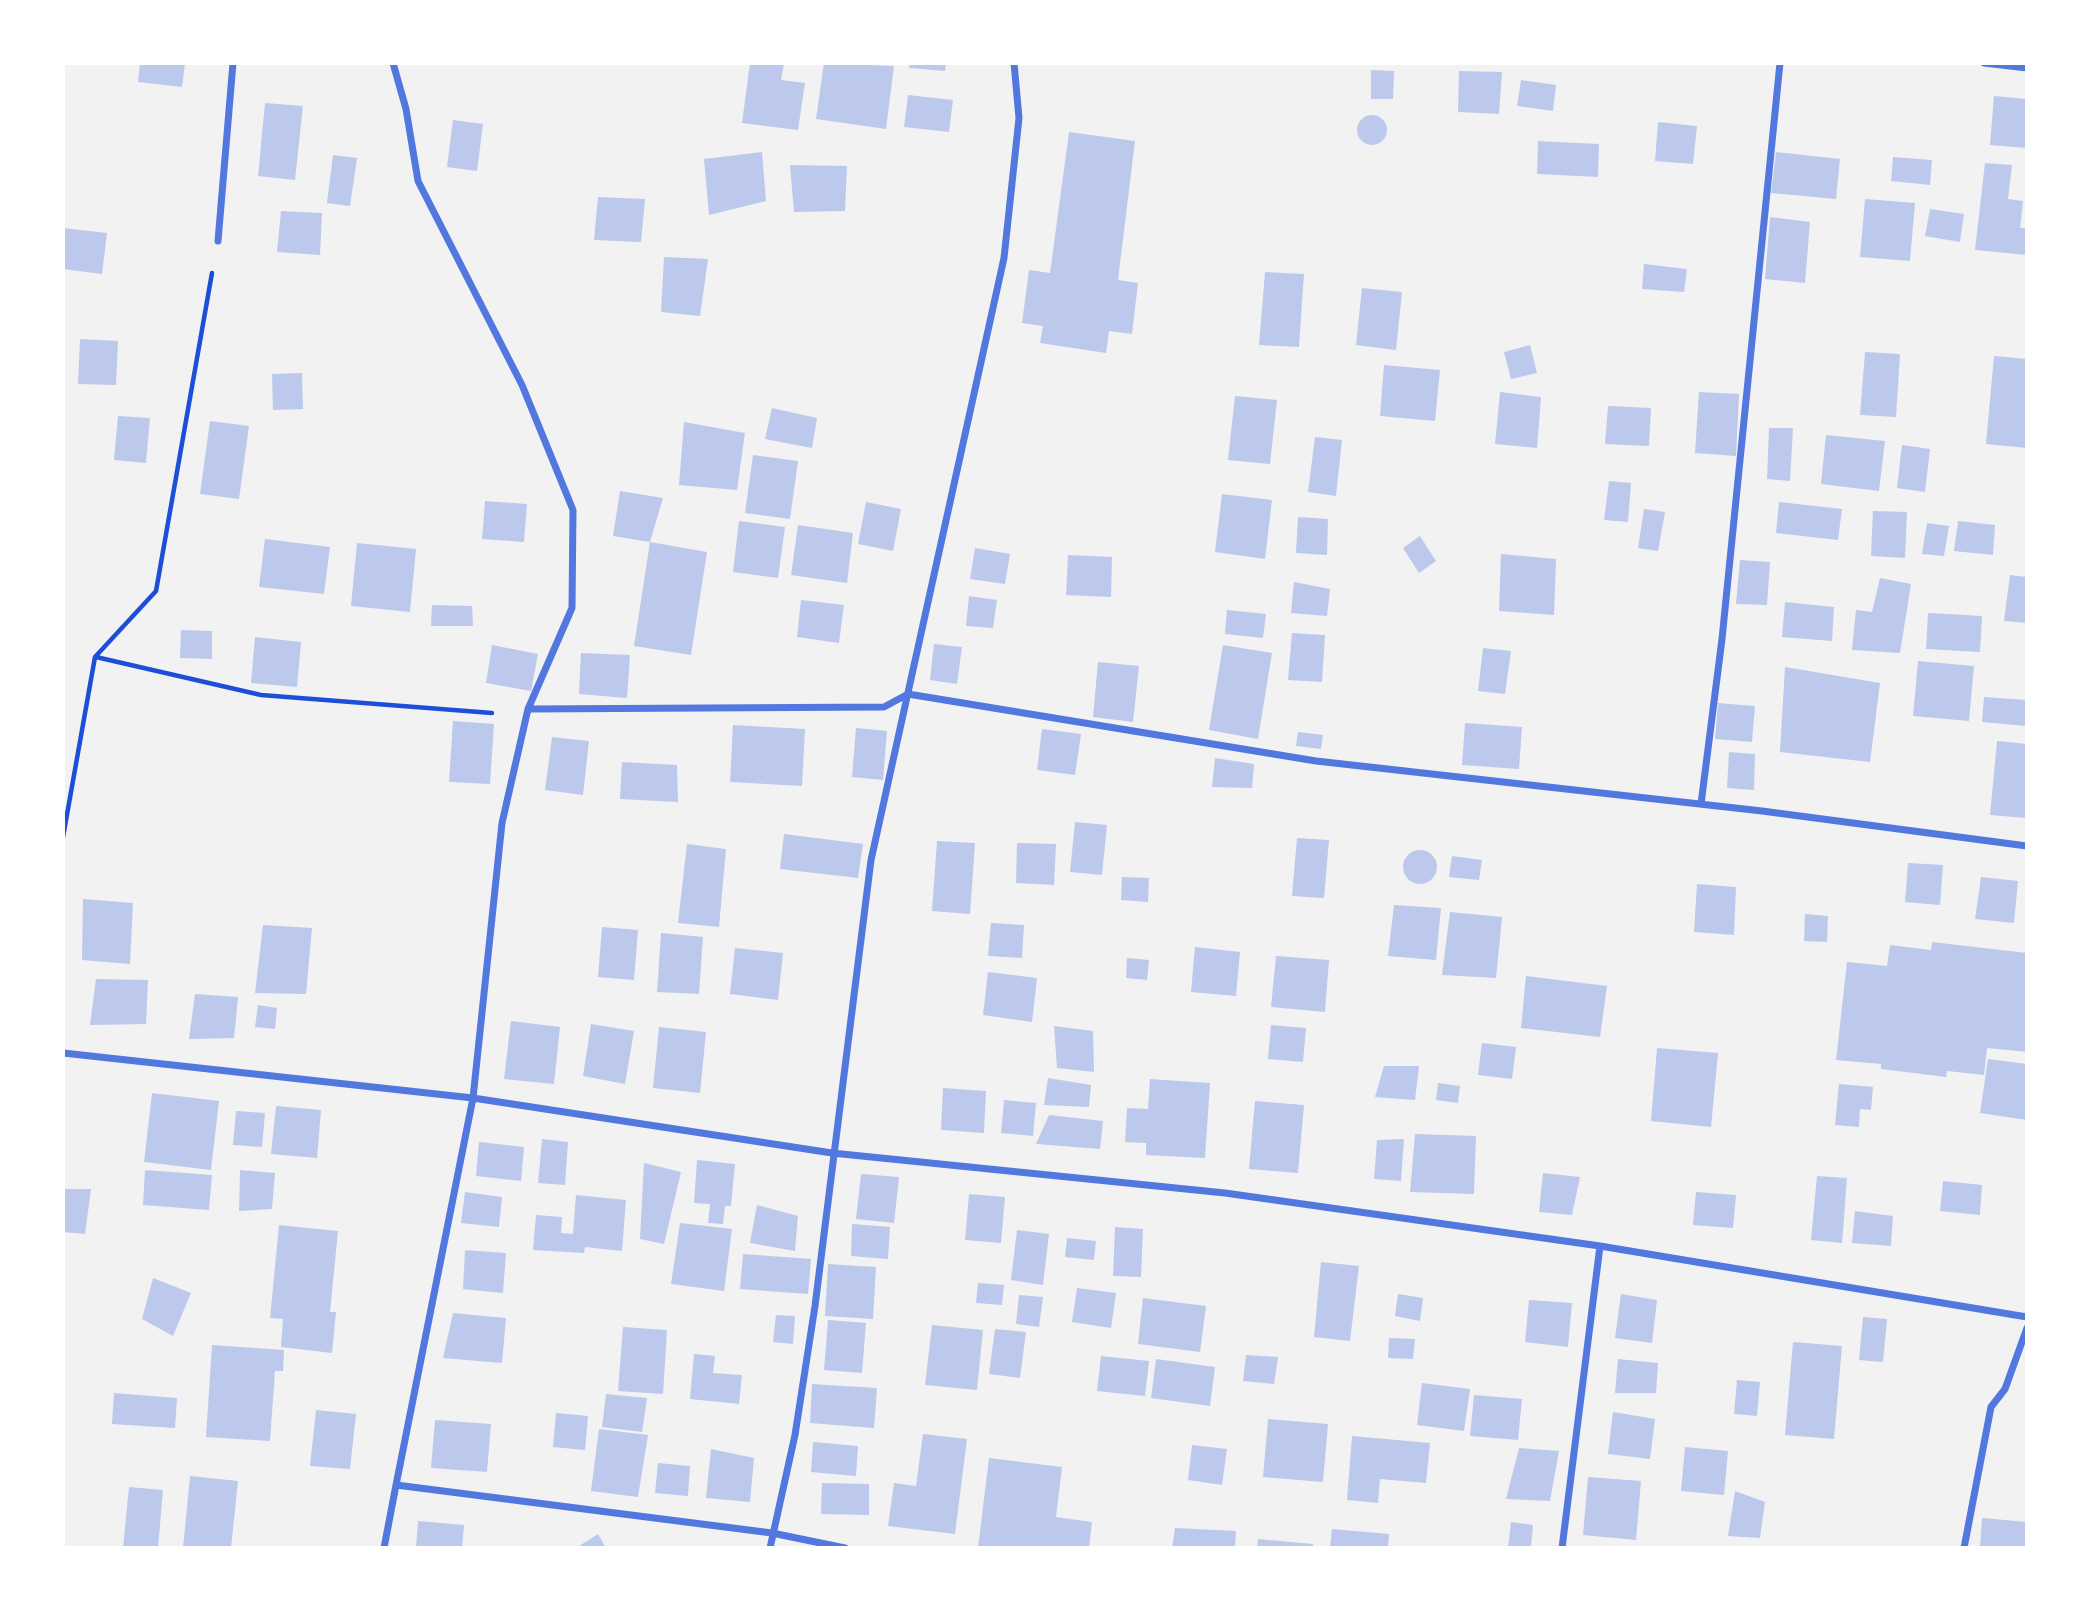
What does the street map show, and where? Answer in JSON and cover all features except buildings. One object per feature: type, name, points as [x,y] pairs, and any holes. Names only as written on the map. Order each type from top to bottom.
[{"type":"street","points":[[218,241],[233,63]]},
{"type":"street","points":[[384,1548],[473,1098],[502,823],[528,709],[572,608],[573,510],[522,386],[418,181],[406,108],[393,63]]},
{"type":"street","points":[[770,1548],[797,1422],[815,1306],[832,1153],[871,860],[1004,258],[1019,118],[1014,63]]},
{"type":"street","points":[[1701,804],[1722,639],[1780,63]]},
{"type":"street","points":[[1984,63],[2027,68]]},
{"type":"street","points":[[528,709],[884,707],[908,694],[1316,761],[1701,804],[2027,846]]},
{"type":"street","points":[[63,1053],[473,1098],[832,1153],[1225,1193],[1600,1246],[2027,1317]]},
{"type":"street","points":[[1562,1548],[1600,1246]]},
{"type":"street","points":[[1964,1548],[1991,1407],[2005,1389],[2027,1328]]},
{"type":"street","points":[[396,1485],[772,1532],[845,1548]]},
{"type":"path","points":[[63,836],[96,657],[156,591],[218,241]]},
{"type":"path","points":[[96,657],[261,695],[500,713]]}]
